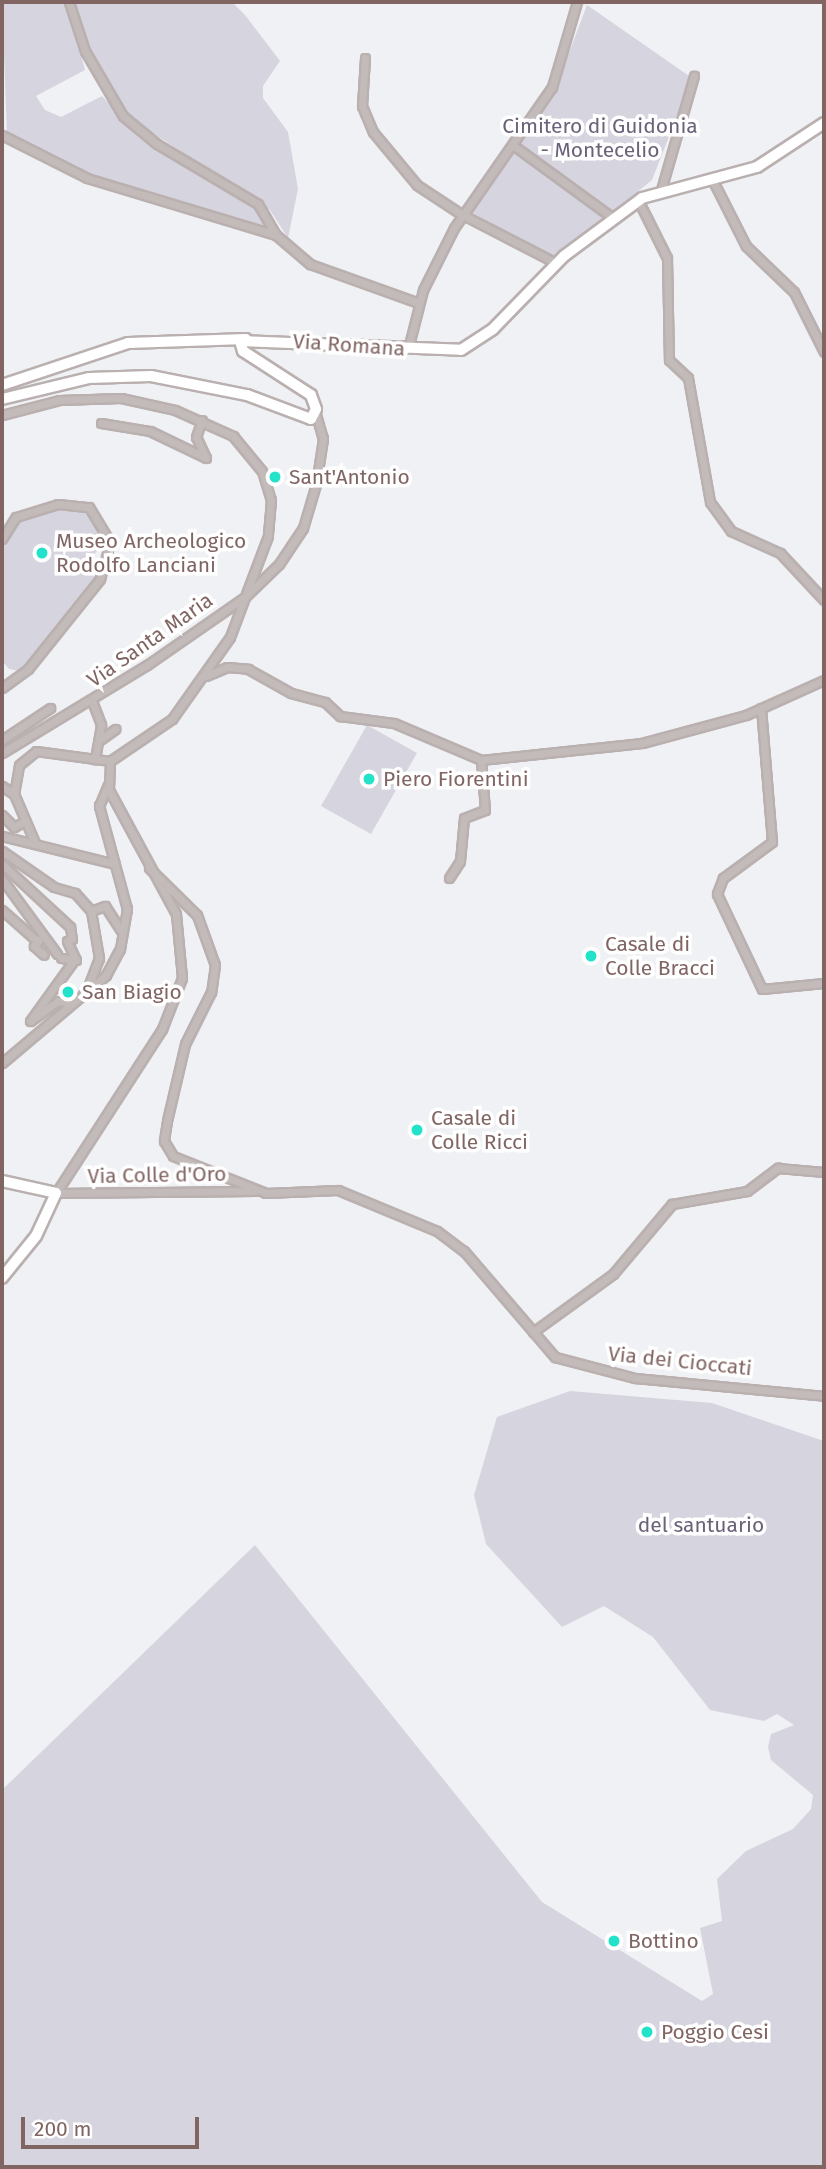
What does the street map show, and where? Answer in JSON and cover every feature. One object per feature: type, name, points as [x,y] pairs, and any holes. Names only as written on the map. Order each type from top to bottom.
[{"type":"street","points":[[69,2],[85,51],[123,116],[157,144],[257,204],[276,235],[310,264],[419,303]]},
{"type":"street","points":[[408,349],[419,303],[454,228],[552,87],[577,2]]},
{"type":"street","points":[[365,58],[362,106],[373,132],[416,185],[458,212],[556,263]]},
{"type":"street","points":[[661,190],[694,76]]},
{"type":"street","name":"Via Romana","points":[[316,414],[305,390],[240,348],[246,339],[447,353],[472,344],[556,263],[638,200],[661,190],[760,166],[824,123]]},
{"type":"street","points":[[2,135],[88,178],[276,235]]},
{"type":"street","points":[[517,148],[613,218]]},
{"type":"street","points":[[712,179],[747,249],[796,294],[824,352]]},
{"type":"street","points":[[638,200],[667,255],[669,360],[688,378],[710,502],[731,531],[780,554],[824,600]]},
{"type":"street","points":[[2,385],[128,342],[246,339]]},
{"type":"street","points":[[2,399],[74,380],[137,375],[238,393],[307,420],[316,414]]},
{"type":"street","points":[[2,415],[52,401],[107,398],[150,403],[202,421],[240,442],[269,488],[269,533],[245,596],[206,676],[177,715],[110,761],[36,751],[19,765],[14,794],[35,843]]},
{"type":"street","name":"Via Santa Maria","points":[[2,753],[92,701],[245,596],[287,555],[307,516],[323,444],[316,414]]},
{"type":"street","points":[[101,423],[150,431],[206,458],[196,437],[202,421]]},
{"type":"street","points":[[2,539],[16,517],[58,504],[89,507],[110,542],[100,579],[28,668],[2,688]]},
{"type":"street","points":[[206,676],[229,666],[251,670],[291,693],[325,702],[340,716],[394,723],[481,760],[639,744],[761,708],[824,680]]},
{"type":"street","points":[[92,701],[99,713],[100,740],[95,759]]},
{"type":"street","points":[[2,740],[50,708]]},
{"type":"street","points":[[761,708],[772,839],[766,851],[721,880],[717,897],[764,991],[824,983]]},
{"type":"street","points":[[100,740],[115,729]]},
{"type":"street","points":[[449,878],[460,861],[464,818],[485,810],[481,760]]},
{"type":"street","points":[[2,1063],[109,972],[127,909],[99,806],[108,785],[110,761]]},
{"type":"street","points":[[2,1278],[36,1236],[56,1193],[162,1029],[180,986],[182,936],[108,785]]},
{"type":"street","points":[[2,786],[14,794]]},
{"type":"street","points":[[2,815],[14,827]]},
{"type":"street","points":[[14,827],[25,821]]},
{"type":"street","points":[[12,839],[14,827]]},
{"type":"street","points":[[2,836],[115,864]]},
{"type":"street","points":[[4,851],[54,887],[75,893],[91,911],[99,958],[80,998]]},
{"type":"street","points":[[2,864],[70,927],[67,941],[74,960]]},
{"type":"street","name":"Via dei Cioccati","points":[[149,869],[194,911],[215,965],[212,989],[184,1048],[166,1146],[191,1166],[259,1191],[330,1188],[437,1231],[464,1251],[553,1356],[620,1375],[824,1396]]},
{"type":"street","points":[[2,879],[12,890],[40,939]]},
{"type":"street","points":[[12,890],[21,879]]},
{"type":"street","points":[[91,911],[105,906],[122,931]]},
{"type":"street","points":[[2,910],[59,956],[74,960]]},
{"type":"street","points":[[40,939],[34,946],[44,955]]},
{"type":"street","points":[[74,960],[30,1021],[58,1001],[80,998]]},
{"type":"street","points":[[533,1332],[613,1274],[672,1204],[750,1190],[778,1168],[824,1172]]},
{"type":"street","points":[[2,1181],[56,1193]]},
{"type":"street","name":"Via Colle d'Oro","points":[[56,1193],[259,1191]]},
{"type":"green space","points":[[2,2],[65,2],[69,8],[85,70],[36,96],[45,110],[61,117],[102,96],[142,140],[258,209],[266,231],[87,176],[7,134]]},
{"type":"green space","points":[[75,2],[232,2],[245,15],[280,61],[263,86],[263,98],[288,132],[298,189],[288,238],[270,210],[130,118],[79,33]]},
{"type":"green space","name":"Cimitero di Guidonia - Montecelio","points":[[587,5],[692,78],[652,180],[554,259],[471,212],[556,87]]},
{"type":"green space","points":[[53,508],[80,508],[98,522],[105,540],[94,555],[99,575],[20,671],[9,669],[2,661],[2,549],[16,523]]},
{"type":"green space","name":"Piero Fiorentini","points":[[367,725],[417,753],[371,834],[321,806]]},
{"type":"green space","name":"del santuario","points":[[570,1391],[712,1403],[824,1441],[824,2167],[2,2167],[2,1790],[255,1545],[542,1902],[702,2001],[713,1994],[700,1928],[722,1921],[717,1879],[746,1851],[793,1829],[811,1809],[813,1795],[771,1760],[768,1747],[771,1734],[794,1725],[777,1714],[764,1721],[710,1710],[653,1637],[604,1606],[562,1627],[486,1544],[474,1495],[497,1417]]},
{"type":"place","name":"Sant'Antonio","points":[[275,477]]},
{"type":"place","name":"Museo Archeologico Rodolfo Lanciani","points":[[42,553]]},
{"type":"place","name":"Piero Fiorentini","points":[[369,779]]},
{"type":"place","name":"Casale di Colle Bracci","points":[[591,956]]},
{"type":"place","name":"San Biagio","points":[[68,992]]},
{"type":"place","name":"Casale di Colle Ricci","points":[[417,1130]]},
{"type":"place","name":"Bottino","points":[[614,1941]]},
{"type":"place","name":"Poggio Cesi","points":[[647,2032]]}]
